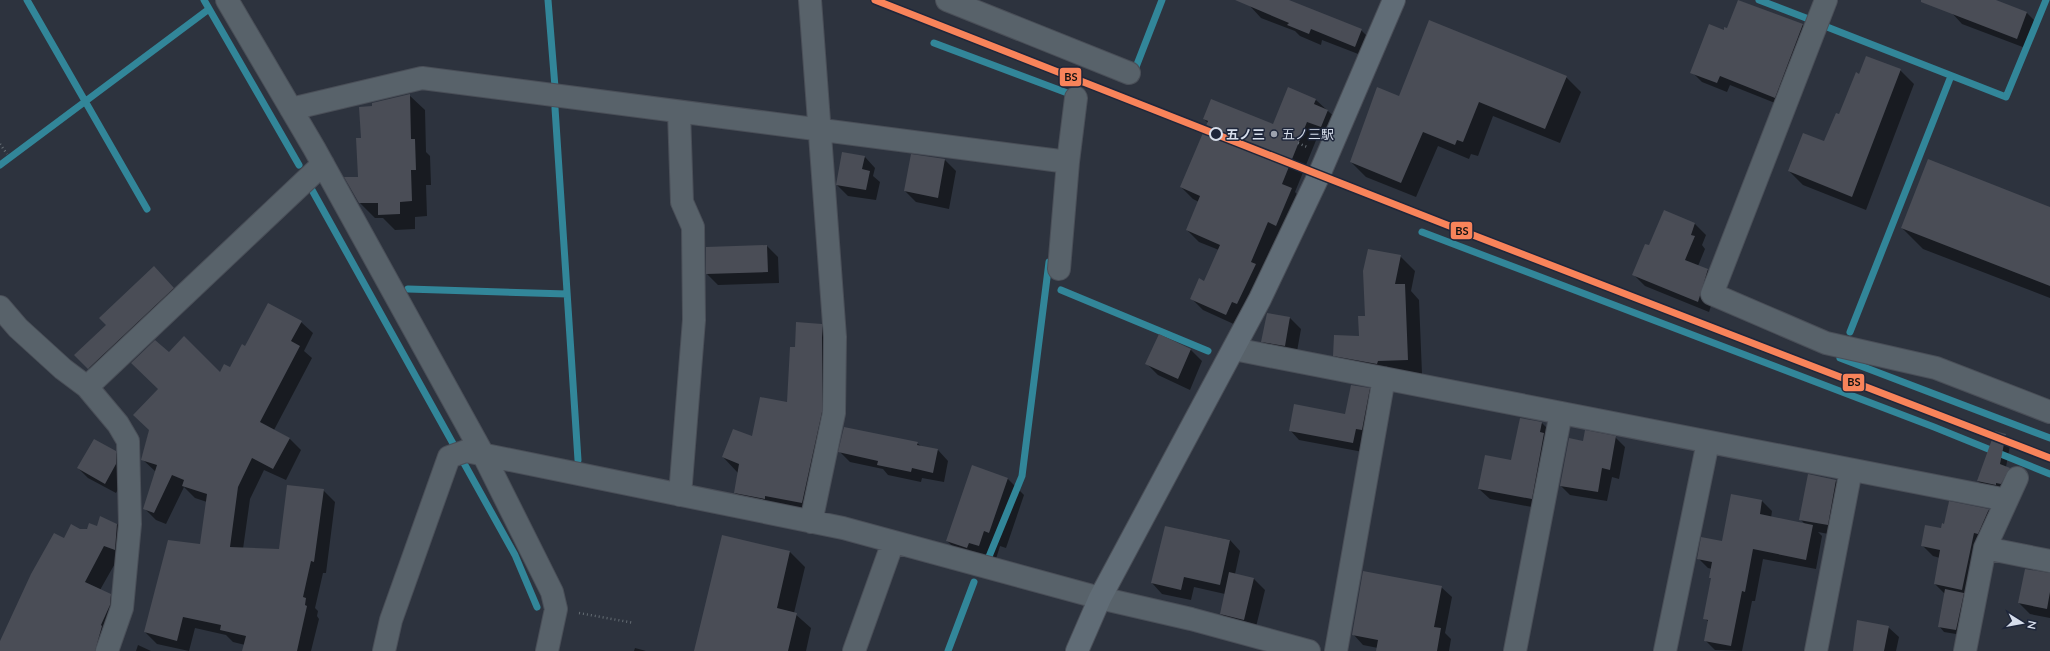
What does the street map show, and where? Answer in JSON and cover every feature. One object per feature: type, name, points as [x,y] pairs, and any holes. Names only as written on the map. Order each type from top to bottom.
[{"type":"street","points":[[227,0],[323,164],[467,454],[552,592],[556,609],[547,651]]},
{"type":"street","points":[[810,0],[835,337],[834,413],[811,522]]},
{"type":"street","points":[[947,0],[1129,73]]},
{"type":"street","points":[[1077,651],[1100,598],[1260,299],[1319,175],[1394,0]]},
{"type":"street","points":[[1826,0],[1712,294],[1826,343],[1936,368],[2048,406]]},
{"type":"street","points":[[291,109],[422,78],[1068,162]]},
{"type":"street","points":[[1059,269],[1068,162],[1076,98]]},
{"type":"street","points":[[680,112],[682,202],[693,227],[694,320],[680,495]]},
{"type":"street","points":[[87,387],[323,164]]},
{"type":"street","points":[[0,307],[18,328],[63,369],[87,387],[118,424],[128,441],[130,524],[122,608],[107,651]]},
{"type":"street","points":[[1234,349],[2007,500]]},
{"type":"street","points":[[1336,651],[1384,378]]},
{"type":"street","points":[[1515,651],[1561,413]]},
{"type":"street","points":[[1665,651],[1708,442]]},
{"type":"street","points":[[467,454],[843,528],[1100,598],[1191,619],[1309,651]]},
{"type":"street","points":[[384,651],[391,620],[467,454]]},
{"type":"street","points":[[1816,651],[1851,470]]},
{"type":"street","points":[[1965,651],[1985,548],[2017,478]]},
{"type":"street","points":[[854,651],[894,542]]},
{"type":"street","points":[[1985,548],[2050,560]]},
{"type":"path","points":[[0,144],[7,154]]},
{"type":"path","points":[[556,609],[634,623]]},
{"type":"building","points":[[1235,0],[1289,0],[1362,29],[1355,47],[1311,29],[1309,34],[1287,25],[1289,23]]},
{"type":"building","points":[[1738,0],[1803,24],[1775,98],[1720,76],[1717,83],[1690,73],[1709,24],[1724,30],[1724,27],[1727,28]]},
{"type":"building","points":[[1921,0],[1996,0],[2027,12],[2017,39],[1921,2]]},
{"type":"building","points":[[1429,20],[1567,76],[1545,129],[1479,102],[1463,142],[1457,140],[1455,145],[1423,132],[1401,183],[1350,162],[1377,87],[1399,96]]},
{"type":"building","points":[[1866,56],[1901,69],[1852,197],[1788,171],[1803,133],[1824,141],[1836,113],[1839,114],[1856,72],[1859,74]]},
{"type":"building","points":[[1288,87],[1316,99],[1314,104],[1328,110],[1321,127],[1307,122],[1282,184],[1292,188],[1276,226],[1268,222],[1251,262],[1256,264],[1237,304],[1232,302],[1226,315],[1190,299],[1199,278],[1204,281],[1220,245],[1186,230],[1200,196],[1180,187],[1208,121],[1203,119],[1211,99],[1273,124]]},
{"type":"building","points":[[410,94],[411,139],[415,139],[416,170],[411,170],[412,201],[400,202],[400,214],[378,215],[378,203],[359,203],[344,177],[358,177],[356,138],[361,138],[359,107],[372,106],[372,103]]},
{"type":"building","points":[[842,152],[865,156],[862,169],[870,171],[866,190],[836,185]]},
{"type":"building","points":[[911,154],[945,159],[938,198],[904,191]]},
{"type":"building","points":[[1928,159],[2050,207],[2050,286],[1901,228]]},
{"type":"building","points":[[1664,210],[1695,223],[1691,235],[1695,236],[1685,260],[1708,269],[1698,302],[1632,275],[1645,244],[1649,245]]},
{"type":"building","points":[[767,245],[768,272],[706,274],[706,247]]},
{"type":"building","points":[[1368,249],[1401,255],[1395,284],[1405,284],[1408,360],[1378,361],[1377,364],[1333,356],[1334,335],[1359,336],[1358,316],[1365,316],[1363,271]]},
{"type":"building","points":[[154,266],[174,288],[88,369],[74,355],[106,325],[99,318]]},
{"type":"building","points":[[268,303],[302,321],[291,341],[300,346],[260,422],[290,438],[273,469],[252,458],[238,487],[230,547],[279,549],[287,485],[324,489],[314,562],[311,561],[303,597],[306,598],[305,605],[307,606],[297,651],[242,651],[246,636],[220,630],[221,625],[183,617],[177,641],[144,632],[168,540],[200,544],[207,494],[182,486],[184,480],[172,475],[154,513],[143,509],[157,465],[141,460],[149,430],[133,415],[158,389],[131,363],[155,340],[169,352],[184,336],[220,372],[224,364],[230,367],[242,344],[245,346]]},
{"type":"building","points":[[1267,313],[1290,317],[1285,346],[1261,342]]},
{"type":"building","points":[[796,322],[822,324],[822,412],[802,503],[765,496],[765,499],[734,493],[739,464],[722,457],[733,429],[752,436],[760,397],[787,402],[790,347],[795,347]]},
{"type":"building","points":[[1159,334],[1191,349],[1178,379],[1145,364]]},
{"type":"building","points":[[1351,385],[1370,388],[1362,430],[1356,429],[1353,443],[1289,431],[1294,404],[1345,414]]},
{"type":"building","points":[[1520,418],[1542,422],[1540,432],[1544,433],[1532,499],[1478,489],[1485,455],[1511,460]]},
{"type":"building","points":[[844,427],[918,442],[917,445],[938,449],[933,473],[912,468],[911,472],[877,465],[878,461],[838,452]]},
{"type":"building","points":[[1585,430],[1616,436],[1610,470],[1602,468],[1598,492],[1560,486],[1569,438],[1583,441]]},
{"type":"building","points":[[1995,431],[2006,434],[2000,464],[2010,468],[2001,484],[1996,483],[1996,485],[1977,481]]},
{"type":"building","points":[[94,439],[116,451],[116,464],[105,484],[77,468]]},
{"type":"building","points":[[972,465],[1008,478],[989,533],[984,531],[979,546],[969,543],[967,548],[946,541]]},
{"type":"building","points":[[1808,474],[1836,480],[1828,525],[1799,520]]},
{"type":"building","points":[[1731,494],[1762,500],[1760,514],[1813,525],[1806,560],[1753,549],[1745,592],[1742,591],[1731,646],[1704,641],[1708,620],[1703,619],[1711,578],[1709,578],[1712,562],[1697,559],[1701,537],[1722,541]]},
{"type":"building","points":[[1949,501],[1989,509],[1978,534],[1974,533],[1962,590],[1934,584],[1940,550],[1921,546],[1925,525],[1941,528],[1942,523],[1944,524]]},
{"type":"building","points":[[100,516],[117,524],[115,550],[104,546],[85,582],[111,594],[110,605],[101,625],[95,651],[0,651],[0,641],[31,574],[54,533],[64,538],[71,524],[80,529],[87,529],[89,523],[97,526]]},
{"type":"building","points":[[1165,526],[1230,540],[1220,585],[1184,577],[1181,590],[1151,583]]},
{"type":"building","points":[[722,535],[790,551],[777,608],[797,613],[788,651],[694,651]]},
{"type":"building","points":[[2025,569],[2050,573],[2050,592],[2047,609],[2018,603]]},
{"type":"building","points":[[1363,571],[1442,586],[1434,627],[1441,628],[1437,651],[1376,651],[1378,640],[1352,635]]},
{"type":"building","points":[[1229,572],[1254,578],[1244,620],[1220,614]]},
{"type":"building","points":[[1945,589],[1964,593],[1956,630],[1938,627]]},
{"type":"building","points":[[1857,620],[1889,626],[1884,651],[1853,651]]},
{"type":"waterway","points":[[27,0],[147,209]]},
{"type":"waterway","points":[[204,0],[299,165]]},
{"type":"waterway","points":[[548,0],[555,87]]},
{"type":"waterway","points":[[1136,67],[1162,0]]},
{"type":"waterway","points":[[1759,0],[1806,18]]},
{"type":"waterway","points":[[1822,25],[2006,97],[2046,0]]},
{"type":"waterway","points":[[0,165],[209,9]]},
{"type":"waterway","points":[[934,43],[1070,94],[1070,100]]},
{"type":"waterway","points":[[1850,332],[1951,76]]},
{"type":"waterway","points":[[555,108],[578,460]]},
{"type":"waterway","points":[[312,190],[515,555],[537,607]]},
{"type":"waterway","points":[[1422,232],[1934,427],[2050,474]]},
{"type":"waterway","points":[[988,559],[1022,476],[1049,262]]},
{"type":"waterway","points":[[408,289],[567,294]]},
{"type":"waterway","points":[[1061,290],[1208,351]]},
{"type":"waterway","points":[[1840,358],[2050,438]]},
{"type":"waterway","points":[[948,651],[974,582]]},
{"type":"transit line","name":"BS","points":[[875,0],[1447,225],[2050,458]]},
{"type":"place","name":"五ノ三","points":[[1216,134]]},
{"type":"place","name":"五ノ三駅","points":[[1274,134]]}]
